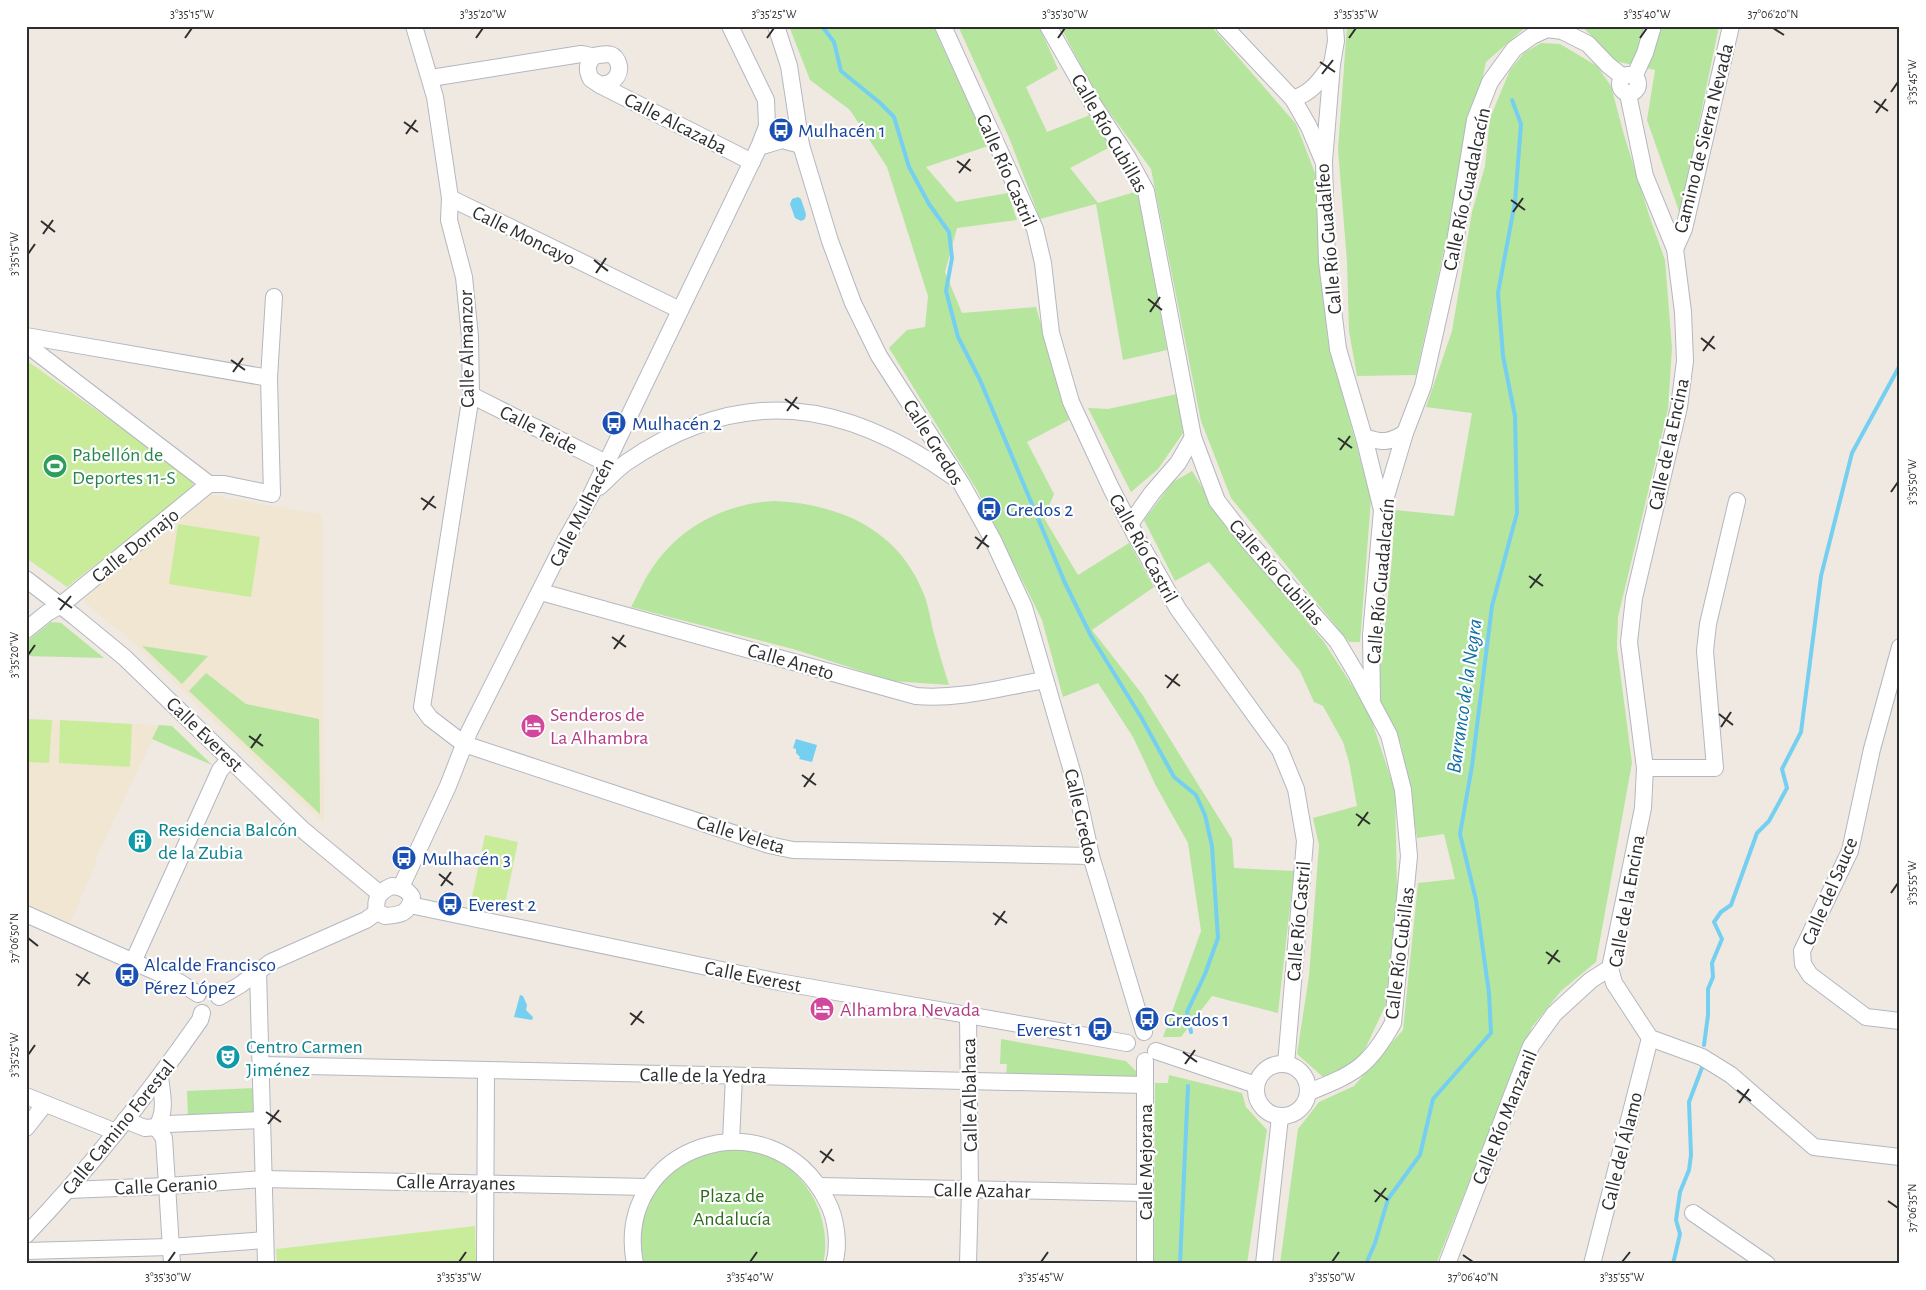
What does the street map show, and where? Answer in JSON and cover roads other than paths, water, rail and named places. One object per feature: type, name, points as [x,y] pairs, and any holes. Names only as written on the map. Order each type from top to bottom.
[{"type":"street","name":"Calle Almanzor","points":[[414,26],[435,97],[450,198],[449,220],[464,277],[470,337],[471,395],[422,707],[430,718],[464,744]]},
{"type":"street","name":"Calle Mulhacén","points":[[401,887],[448,786],[464,744],[591,495],[756,154],[767,126],[766,100],[730,26]]},
{"type":"street","name":"Calle Gredos","points":[[776,26],[790,66],[801,144],[830,241],[854,303],[879,356],[960,483],[993,540],[1024,607],[1074,778],[1091,856],[1144,1032]]},
{"type":"street","name":"Calle Río Castril","points":[[943,26],[1035,229],[1043,263],[1052,333],[1071,402],[1116,498],[1178,609],[1280,750],[1296,788],[1305,841],[1286,1064]]},
{"type":"street","name":"Calle Río Cubillas","points":[[1048,26],[1091,101],[1128,158],[1146,190],[1193,436],[1217,501],[1249,542],[1337,641],[1389,735],[1403,790],[1409,856],[1393,1023],[1383,1041],[1368,1061],[1353,1073],[1309,1092]]},
{"type":"street","name":"Calle Río Guadalfeo","points":[[1224,26],[1293,99],[1309,127],[1324,164],[1326,262],[1338,349],[1364,437],[1382,510]]},
{"type":"street","points":[[1324,164],[1332,64],[1336,41],[1335,26]]},
{"type":"street","points":[[1629,77],[1645,53],[1653,26]]},
{"type":"street","name":"Camino de Sierra Nevada","points":[[1675,249],[1684,229],[1730,26]]},
{"type":"street","name":"Calle Río Guadalcacín","points":[[1372,703],[1371,635],[1382,510],[1405,433],[1423,386],[1452,257],[1475,120],[1490,82],[1514,48],[1532,36],[1554,28],[1588,44],[1608,65],[1629,77]]},
{"type":"street","name":"Calle Alcazaba","points":[[430,78],[581,54],[594,56],[603,53],[613,56],[619,70],[615,80],[605,85],[600,84]]},
{"type":"street","name":"Calle Alcazaba","points":[[594,56],[588,64],[588,74],[591,79],[756,154]]},
{"type":"street","points":[[1293,99],[1306,94],[1321,80],[1332,64]]},
{"type":"street","name":"Calle de la Encina","points":[[1629,77],[1638,81],[1638,86],[1634,92],[1628,94],[1645,176],[1675,249],[1683,312],[1685,361],[1679,407],[1634,598],[1628,642],[1644,768],[1643,808],[1610,968],[1614,983],[1650,1038]]},
{"type":"street","points":[[756,154],[782,140],[801,144]]},
{"type":"street","name":"Calle Moncayo","points":[[450,198],[680,310]]},
{"type":"street","points":[[26,344],[209,484],[224,484],[272,494],[270,378],[274,297]]},
{"type":"street","points":[[26,336],[270,378]]},
{"type":"street","name":"Calle Teide","points":[[471,395],[606,463]]},
{"type":"street","points":[[591,495],[625,462],[672,436],[718,418],[764,410],[819,414],[855,424],[887,436],[925,457],[960,483]]},
{"type":"street","points":[[1364,437],[1377,441],[1392,441],[1405,433]]},
{"type":"street","points":[[1130,524],[1152,493],[1178,463],[1193,436]]},
{"type":"street","points":[[1178,463],[1191,460],[1204,466]]},
{"type":"street","name":"Calle Dornajo","points":[[26,630],[47,613],[61,605],[209,484]]},
{"type":"street","points":[[1116,498],[1135,500],[1152,493]]},
{"type":"street","points":[[1644,768],[1715,768],[1705,650],[1708,624],[1738,501]]},
{"type":"street","name":"Calle Everest","points":[[26,579],[124,657],[303,830],[379,893]]},
{"type":"street","name":"Calle Aneto","points":[[541,592],[916,696],[933,697],[962,694],[1045,680]]},
{"type":"street","name":"Calle del Sauce","points":[[1900,647],[1872,749],[1850,851],[1802,951],[1803,964],[1810,975],[1866,1017],[1900,1021]]},
{"type":"street","points":[[417,655],[426,680]]},
{"type":"street","name":"Calle Veleta","points":[[464,744],[769,845],[793,850],[1091,856]]},
{"type":"street","points":[[133,962],[220,770],[230,759]]},
{"type":"street","points":[[392,886],[401,887],[408,891],[412,897],[410,905],[404,912],[385,916],[377,912],[375,904],[379,893],[392,886]]},
{"type":"street","name":"Calle Everest","points":[[410,905],[779,982],[1127,1043]]},
{"type":"street","points":[[219,997],[240,985],[271,962],[366,920],[377,912]]},
{"type":"street","points":[[26,914],[180,982],[198,994]]},
{"type":"street","name":"Calle Río Manzanil","points":[[1447,1264],[1531,1046],[1554,1014],[1592,980],[1610,968]]},
{"type":"street","points":[[258,971],[266,1264]]},
{"type":"street","points":[[209,990],[219,997],[220,1004],[216,1011],[209,1015],[202,1014],[195,1004],[198,994],[209,990]]},
{"type":"street","name":"Calle Camino Forestal","points":[[26,1235],[68,1190],[147,1094],[200,1020],[202,1014]]},
{"type":"street","name":"Calle Albahaca","points":[[968,1016],[970,1081],[968,1264]]},
{"type":"street","points":[[1150,1056],[1156,1046],[1152,1036],[1144,1032],[1131,1036],[1127,1043],[1127,1048],[1131,1057],[1135,1060],[1150,1056],[1256,1085]]},
{"type":"street","points":[[1650,1038],[1702,1057],[1731,1075],[1814,1147],[1900,1157]]},
{"type":"street","name":"Calle del Álamo","points":[[1592,1264],[1650,1038]]},
{"type":"street","name":"Calle Mejorana","points":[[1145,1264],[1145,1085],[1150,1056]]},
{"type":"street","points":[[1286,1064],[1300,1070],[1305,1077],[1309,1092],[1307,1100],[1296,1113],[1280,1117],[1264,1110],[1256,1094],[1256,1085],[1259,1077],[1270,1066],[1286,1064]]},
{"type":"street","name":"Calle de la Yedra","points":[[262,1065],[1145,1085]]},
{"type":"street","points":[[485,1264],[486,1070]]},
{"type":"street","points":[[731,1141],[734,1076]]},
{"type":"street","points":[[160,1077],[162,1100],[158,1124],[164,1138],[172,1264]]},
{"type":"street","points":[[147,1094],[162,1100]]},
{"type":"street","points":[[26,1096],[45,1104],[121,1126],[145,1128],[158,1124],[262,1120]]},
{"type":"street","points":[[26,1128],[45,1104]]},
{"type":"street","points":[[1264,1264],[1280,1117]]},
{"type":"street","points":[[635,1264],[632,1250],[634,1225],[640,1202],[648,1187],[670,1163],[699,1147],[731,1141],[752,1142],[778,1151],[790,1157],[806,1170],[819,1186],[831,1209],[836,1234],[834,1264]]},
{"type":"street","name":"Calle Arrayanes","points":[[264,1179],[485,1182],[648,1187]]},
{"type":"street","name":"Calle Geranio","points":[[68,1190],[168,1186],[264,1179]]},
{"type":"street","name":"Calle Azahar","points":[[819,1186],[1145,1193]]},
{"type":"street","points":[[1693,1212],[1767,1264]]},
{"type":"street","points":[[26,1251],[170,1247],[265,1240]]},
{"type":"water","points":[[798,197],[801,199],[806,214],[805,219],[801,221],[795,218],[790,204],[792,199]]},
{"type":"water","points":[[796,739],[817,745],[812,762],[799,759],[800,757],[796,753],[796,749],[793,748]]},
{"type":"water","points":[[520,995],[523,996],[527,1005],[526,1010],[533,1017],[532,1020],[514,1017]]},
{"type":"waterway","points":[[822,26],[834,42],[841,71],[894,117],[909,167],[929,204],[949,232],[952,258],[946,291],[958,337],[980,380],[1065,583],[1091,636],[1141,717],[1174,777],[1196,795],[1205,815],[1212,846],[1218,938],[1205,974],[1187,1012],[1191,1032]]},
{"type":"waterway","name":"Barranco de la Negra","points":[[1366,1264],[1375,1243],[1388,1199],[1420,1155],[1433,1099],[1491,1033],[1489,993],[1476,900],[1460,834],[1472,766],[1492,606],[1517,513],[1515,416],[1503,356],[1498,293],[1515,202],[1521,124],[1512,100]]},
{"type":"waterway","points":[[1704,1045],[1708,1015],[1708,989],[1713,977],[1712,963],[1722,939],[1714,922],[1721,912],[1731,905],[1757,833],[1769,821],[1787,788],[1782,769],[1801,732],[1821,576],[1852,453],[1900,365]]},
{"type":"waterway","points":[[1673,1264],[1680,1234],[1676,1220],[1680,1192],[1689,1170],[1691,1155],[1689,1102],[1703,1065]]},
{"type":"waterway","points":[[1180,1264],[1188,1086]]},
{"type":"place","name":"Mulhacén 1","points":[[781,130]]},
{"type":"place","name":"Mulhacén 2","points":[[614,423]]},
{"type":"place","name":"Pabellón de Deportes 11-S","points":[[55,466]]},
{"type":"place","name":"Gredos 2","points":[[989,509]]},
{"type":"place","name":"Senderos de La Alhambra","points":[[533,726]]},
{"type":"place","name":"Residencia Balcón de la Zubia","points":[[140,841]]},
{"type":"place","name":"Mulhacén 3","points":[[404,858]]},
{"type":"place","name":"Everest 2","points":[[450,904]]},
{"type":"place","name":"Alcalde Francisco Pérez López","points":[[127,975]]},
{"type":"place","name":"Alhambra Nevada","points":[[822,1009]]},
{"type":"place","name":"Gredos 1","points":[[1147,1019]]},
{"type":"place","name":"Everest 1","points":[[1100,1029]]},
{"type":"place","name":"Centro Carmen Jiménez","points":[[228,1057]]},
{"type":"park label","name":"Plaza de Andalucía","points":[[732,1206]]}]
